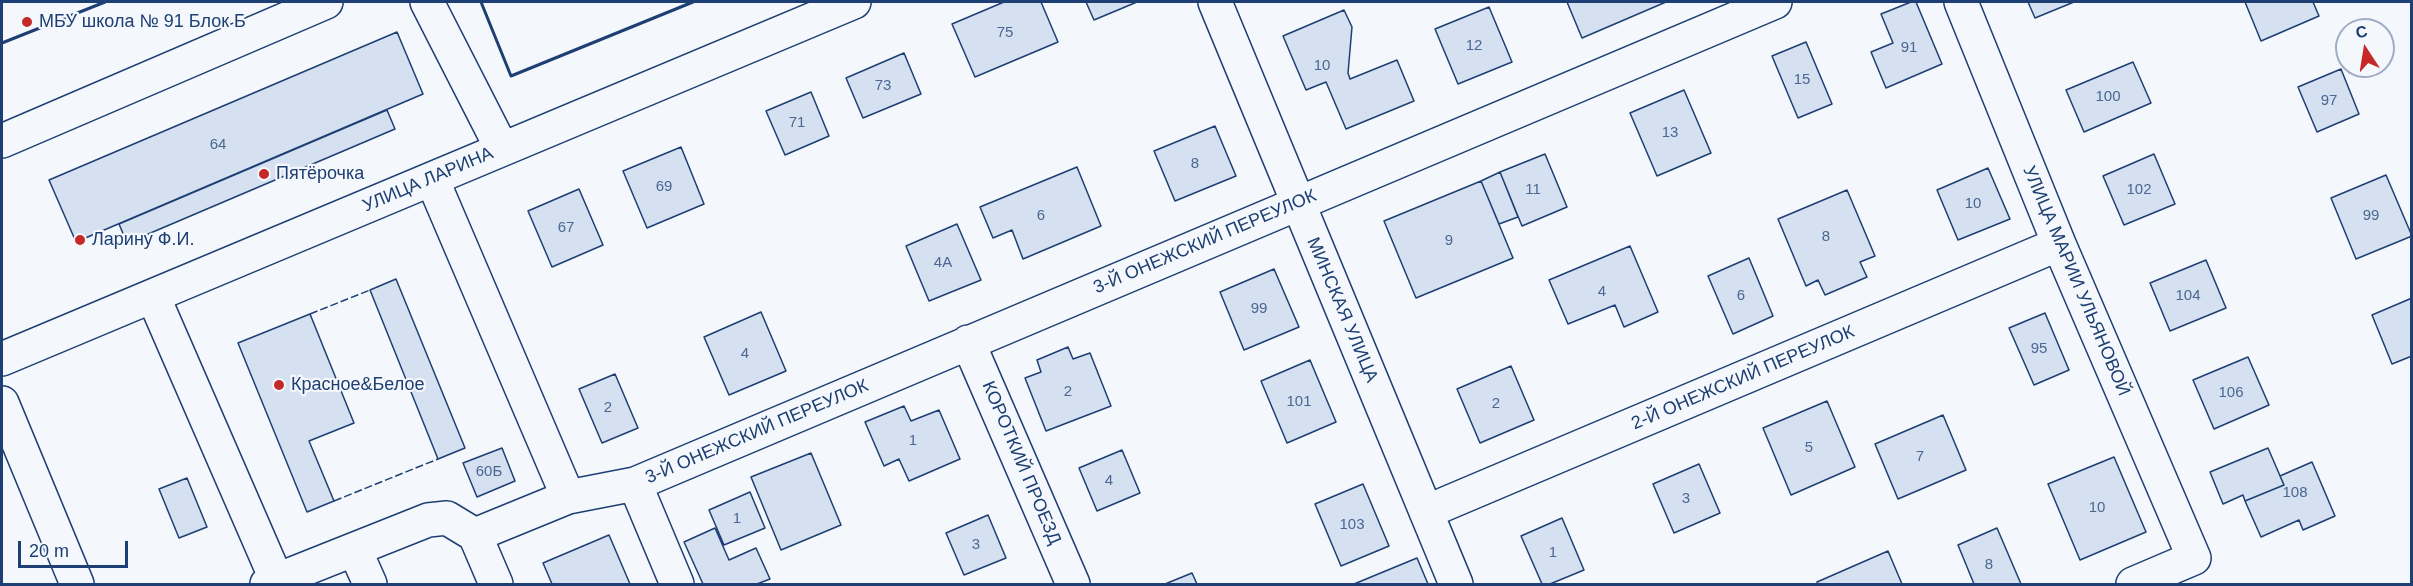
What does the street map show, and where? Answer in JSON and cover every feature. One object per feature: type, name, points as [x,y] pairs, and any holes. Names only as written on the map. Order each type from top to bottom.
[{"type":"street","points":[[2,141],[326,2]]},
{"type":"street","points":[[427,2],[502,149]]},
{"type":"street","name":"УЛИЦА ЛАРИНА","points":[[2,359],[854,2]]},
{"type":"street","name":"МИНСКАЯ УЛИЦА","points":[[1215,2],[1456,585]]},
{"type":"street","name":"3-Й ОНЕЖСКИЙ ПЕРЕУЛОК","points":[[475,535],[568,497],[635,484],[1775,2]]},
{"type":"street","name":"УЛИЦА МАРИИ УЛЬЯНОВОЙ","points":[[1962,2],[2059,244],[2194,558],[2133,585]]},
{"type":"street","points":[[432,178],[568,497]]},
{"type":"street","name":"2-Й ОНЕЖСКИЙ ПЕРЕУЛОК","points":[[1426,512],[2059,244]]},
{"type":"street","points":[[153,296],[272,583],[428,520],[447,518],[475,535],[496,585]]},
{"type":"street","name":"КОРОТКИЙ ПРОЕЗД","points":[[968,342],[1073,585]]},
{"type":"street","points":[[2,403],[77,585]]},
{"type":"street","points":[[635,484],[677,585]]},
{"type":"street","points":[[355,549],[370,585]]},
{"type":"building","points":[[1004,2],[1041,2],[1058,42],[975,77],[952,24]]},
{"type":"building","points":[[1086,2],[1137,2],[1094,20]]},
{"type":"building","points":[[1567,2],[1666,2],[1582,38]]},
{"type":"building","points":[[1916,2],[1942,64],[1886,88],[1871,52],[1893,43],[1881,14]]},
{"type":"building","points":[[2028,2],[2074,2],[2035,18]]},
{"type":"building","points":[[2245,2],[2313,2],[2319,16],[2261,41]]},
{"type":"building","points":[[1489,7],[1512,62],[1458,84],[1435,29]]},
{"type":"building","points":[[1344,10],[1352,27],[1348,73],[1350,79],[1397,60],[1414,101],[1346,129],[1326,82],[1306,90],[1283,36]]},
{"type":"building","points":[[397,32],[423,94],[76,242],[49,180]]},
{"type":"building","points":[[1806,42],[1832,104],[1798,118],[1772,56]]},
{"type":"building","points":[[904,53],[921,94],[863,118],[846,78]]},
{"type":"building","points":[[2133,62],[2151,103],[2084,132],[2066,90]]},
{"type":"building","points":[[2335,72],[2335,78],[2345,78],[2359,114],[2317,132],[2298,87]]},
{"type":"building","points":[[1684,90],[1711,153],[1657,176],[1630,113]]},
{"type":"building","points":[[811,92],[829,136],[785,155],[766,111]]},
{"type":"building","points":[[387,110],[395,129],[127,243],[119,224]]},
{"type":"building","points":[[1215,126],[1236,176],[1175,201],[1154,151]]},
{"type":"building","points":[[681,147],[704,204],[647,228],[623,171]]},
{"type":"building","points":[[1545,154],[1567,207],[1522,226],[1500,172]]},
{"type":"building","points":[[2154,154],[2175,204],[2124,225],[2103,176]]},
{"type":"building","points":[[1077,167],[1101,226],[1023,259],[1012,230],[993,238],[980,207]]},
{"type":"building","points":[[1988,168],[2010,219],[1958,240],[1937,190]]},
{"type":"building","points":[[1500,172],[1518,217],[1499,224],[1481,181]]},
{"type":"building","points":[[2386,175],[2412,236],[2356,259],[2331,198]]},
{"type":"building","points":[[1481,181],[1513,258],[1416,298],[1384,221]]},
{"type":"building","points":[[579,189],[603,245],[552,267],[528,211]]},
{"type":"building","points":[[1847,190],[1875,256],[1860,262],[1867,277],[1825,295],[1818,280],[1806,286],[1778,219]]},
{"type":"building","points":[[957,224],[981,280],[929,301],[906,246]]},
{"type":"building","points":[[1630,246],[1658,312],[1624,327],[1615,305],[1568,324],[1549,280]]},
{"type":"building","points":[[1749,258],[1773,316],[1733,334],[1708,276]]},
{"type":"building","points":[[2206,260],[2226,308],[2170,331],[2150,283]]},
{"type":"building","points":[[1274,269],[1299,327],[1244,350],[1220,292]]},
{"type":"building","points":[[396,279],[465,448],[438,459],[370,290]]},
{"type":"building","points":[[2412,298],[2412,356],[2392,364],[2372,315]]},
{"type":"building","points":[[761,312],[786,371],[729,395],[704,337]]},
{"type":"building","points":[[2045,313],[2069,370],[2034,385],[2009,328]]},
{"type":"building","points":[[310,314],[354,423],[309,441],[334,501],[307,512],[238,343]]},
{"type":"building","points":[[1068,347],[1073,359],[1090,353],[1111,406],[1046,431],[1025,378],[1041,372],[1037,360]]},
{"type":"building","points":[[2248,357],[2269,405],[2214,429],[2193,380]]},
{"type":"building","points":[[1310,360],[1336,422],[1287,443],[1261,381]]},
{"type":"building","points":[[1511,366],[1534,420],[1480,443],[1457,389]]},
{"type":"building","points":[[615,374],[638,428],[602,443],[579,389]]},
{"type":"building","points":[[1827,401],[1855,467],[1791,495],[1763,428]]},
{"type":"building","points":[[904,406],[911,421],[939,410],[960,459],[909,481],[899,459],[884,466],[865,422]]},
{"type":"building","points":[[1943,415],[1966,470],[1898,499],[1875,444]]},
{"type":"building","points":[[502,448],[515,481],[477,497],[463,463]]},
{"type":"building","points":[[2268,448],[2284,485],[2245,501],[2243,495],[2223,504],[2210,472]]},
{"type":"building","points":[[1122,450],[1140,493],[1097,511],[1079,468]]},
{"type":"building","points":[[811,453],[841,525],[781,550],[751,477]]},
{"type":"building","points":[[2114,457],[2146,532],[2080,560],[2048,484]]},
{"type":"building","points":[[2312,462],[2335,516],[2303,530],[2299,520],[2261,537],[2245,501],[2284,485],[2280,476]]},
{"type":"building","points":[[1699,464],[1720,513],[1674,533],[1653,484]]},
{"type":"building","points":[[187,478],[207,527],[179,538],[159,489]]},
{"type":"building","points":[[1363,484],[1389,546],[1341,566],[1315,504]]},
{"type":"building","points":[[750,492],[765,528],[724,545],[709,510]]},
{"type":"building","points":[[988,515],[1006,558],[964,575],[946,533]]},
{"type":"building","points":[[1562,518],[1584,570],[1550,584],[1542,584],[1521,536]]},
{"type":"building","points":[[715,528],[729,560],[756,548],[770,579],[757,584],[703,584],[684,542]]},
{"type":"building","points":[[1997,528],[2021,584],[1974,584],[1958,545]]},
{"type":"building","points":[[609,535],[630,584],[552,584],[543,563]]},
{"type":"building","points":[[1888,551],[1902,584],[1818,584],[1817,582]]},
{"type":"building","points":[[1417,558],[1428,584],[1354,584]]},
{"type":"building","points":[[1192,573],[1197,584],[1165,584]]},
{"type":"fence","points":[[310,314],[370,290]]},
{"type":"fence","points":[[334,501],[438,459]]},
{"type":"wall","points":[[2,43],[105,2]]},
{"type":"wall","points":[[481,2],[511,76],[693,2]]},
{"type":"place","name":"МБУ школа № 91 Блок Б","points":[[27,22]]},
{"type":"place","name":"Пятёрочка","points":[[264,174]]},
{"type":"place","name":"Ларину Ф.И.","points":[[80,240]]},
{"type":"place","name":"Красное&Белое","points":[[279,385]]}]
